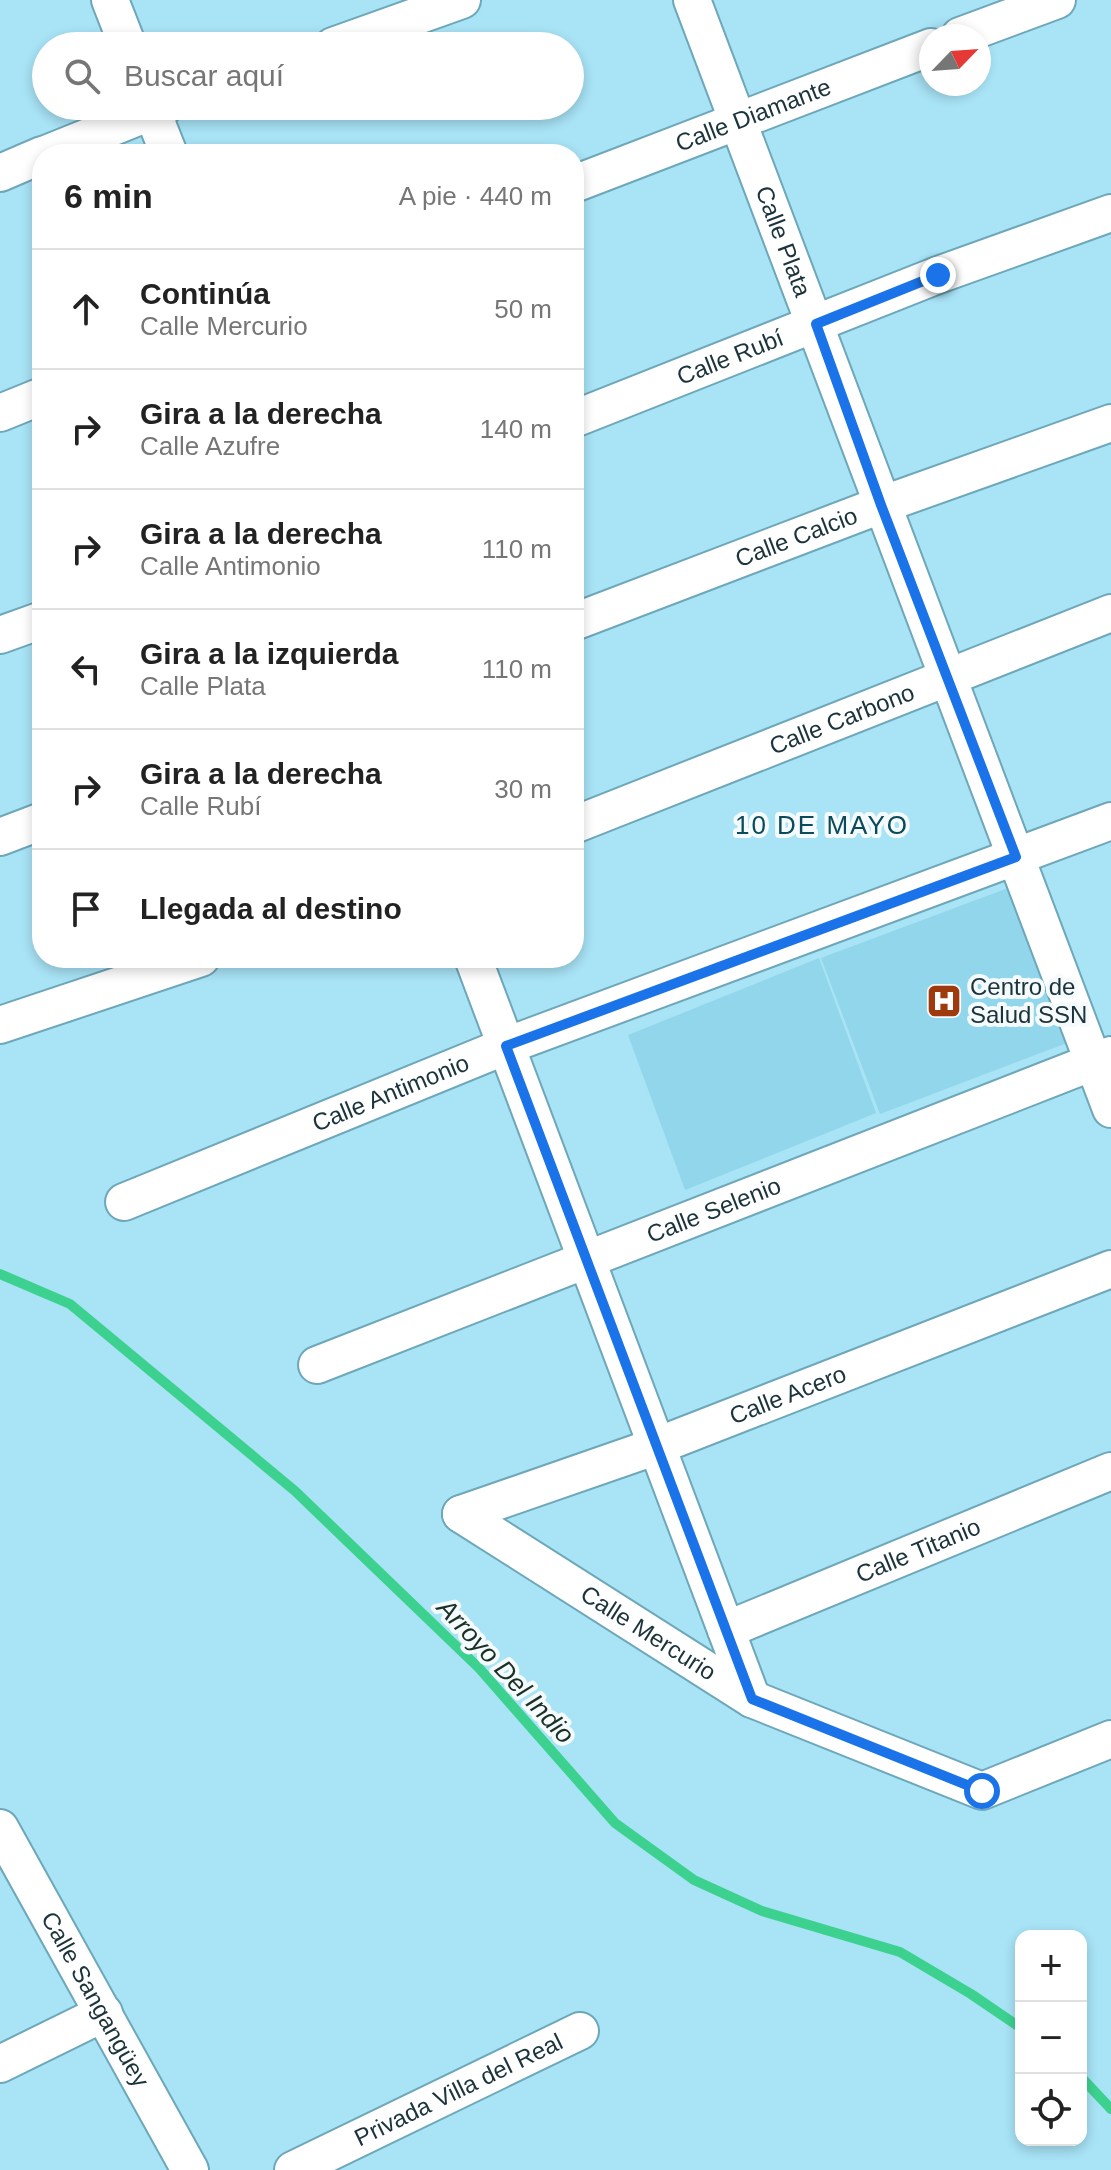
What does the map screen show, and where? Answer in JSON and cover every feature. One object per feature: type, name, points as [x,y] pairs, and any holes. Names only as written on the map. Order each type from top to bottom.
[{"type":"street","points":[[110,0],[123,32]]},
{"type":"street","points":[[372,32],[462,0]]},
{"type":"street","name":"Calle Plata","points":[[692,0],[816,324],[945,676],[1016,857],[1102,1059],[1111,1109]]},
{"type":"street","points":[[991,24],[1057,0]]},
{"type":"street","name":"Calle Diamante","points":[[584,180],[736,119],[919,51]]},
{"type":"street","points":[[70,144],[127,120]]},
{"type":"street","points":[[159,120],[166,144]]},
{"type":"street","points":[[0,173],[32,160]]},
{"type":"street","name":"Calle Rubí","points":[[584,415],[938,275],[1111,213]]},
{"type":"street","points":[[0,413],[32,400]]},
{"type":"street","name":"Calle Calcio","points":[[584,618],[881,505],[1111,423]]},
{"type":"street","name":"Calle Carbono","points":[[584,821],[1111,613]]},
{"type":"street","points":[[0,635],[32,624]]},
{"type":"street","name":"Calle Antimonio","points":[[124,1202],[506,1046],[1111,821]]},
{"type":"street","points":[[0,837],[32,825]]},
{"type":"street","points":[[0,1025],[171,968]]},
{"type":"street","points":[[477,968],[752,1699]]},
{"type":"street","name":"Calle Selenio","points":[[317,1365],[1102,1059]]},
{"type":"street","name":"Calle Acero","points":[[461,1514],[657,1446],[1111,1269]]},
{"type":"street","name":"Calle Titanio","points":[[726,1630],[1111,1471]]},
{"type":"street","name":"Calle Mercurio","points":[[461,1514],[752,1699],[982,1791],[1111,1739]]},
{"type":"street","name":"Calle Sangangüey","points":[[0,1828],[190,2170]]},
{"type":"street","points":[[0,2064],[104,2013]]},
{"type":"street","name":"Privada Villa del Real","points":[[293,2170],[580,2031]]},
{"type":"shaded area","name":"Centro de Salud SSN","points":[[1008,888],[1067,1043],[880,1114],[821,958]]},
{"type":"shaded area","points":[[819,958],[876,1113],[685,1190],[628,1035]]},
{"type":"waterway","name":"Arroyo Del Indio","points":[[0,1274],[70,1304],[295,1491],[479,1668],[615,1823],[694,1880],[762,1911],[900,1952],[1015,2024]]},
{"type":"waterway","name":"Arroyo Del Indio","points":[[1087,2083],[1111,2109]]},
{"type":"place","name":"Centro de Salud SSN","points":[[944,1001]]},
{"type":"district","name":"10 DE MAYO","points":[[822,825]]},
{"type":"route","points":[[938,275],[816,324],[945,676],[1016,857],[506,1046],[752,1699],[982,1791]]}]
